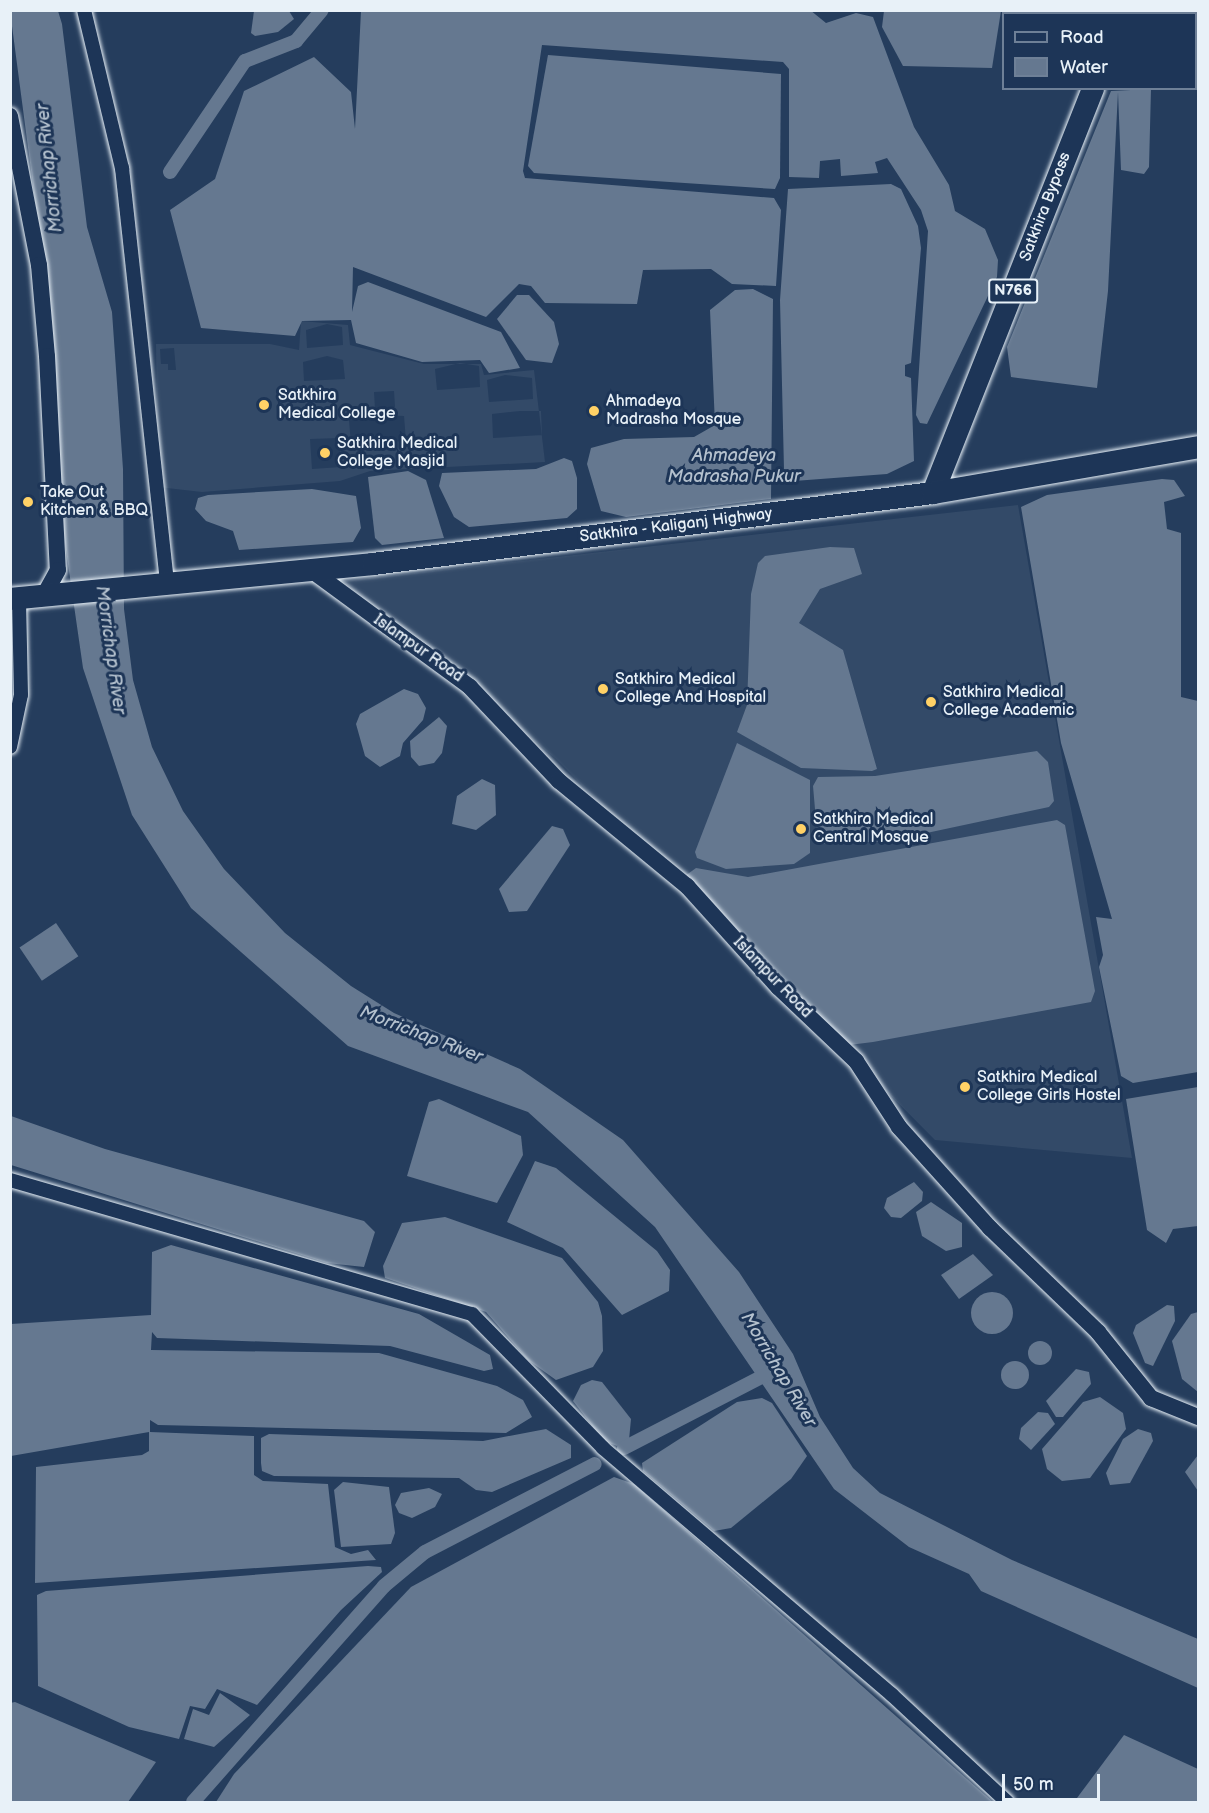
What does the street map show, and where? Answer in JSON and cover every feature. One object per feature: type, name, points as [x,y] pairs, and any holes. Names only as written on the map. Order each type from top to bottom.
[{"type":"highway","name":"Satkhira Bypass","points":[[933,493],[1092,90]]},
{"type":"highway","name":"Satkhira - Kaliganj Highway","points":[[15,599],[311,570],[933,493],[1198,447]]},
{"type":"street","points":[[84,10],[122,168],[159,585]]},
{"type":"street","points":[[10,116],[39,265],[47,356],[58,570],[48,597]]},
{"type":"street","name":"Islampur Road","points":[[311,570],[470,687],[559,781],[686,886],[778,987],[856,1061],[899,1127],[990,1228],[1098,1332],[1151,1398],[1198,1417]]},
{"type":"street","points":[[10,747],[21,695],[15,599]]},
{"type":"street","points":[[10,1180],[472,1314],[603,1448],[892,1695],[1007,1803]]},
{"type":"shaded area","name":"Satkhira Medical College","points":[[301,321],[348,325],[350,345],[424,364],[456,364],[435,369],[437,390],[480,387],[479,366],[466,364],[481,364],[484,375],[534,370],[539,411],[492,414],[493,438],[542,435],[545,462],[370,471],[340,481],[202,492],[158,487],[156,344],[270,344],[299,350]],"holes":[[[327,324],[342,327],[343,345],[307,348],[306,330]],[[174,348],[176,370],[168,370],[168,364],[161,364],[160,349]],[[327,356],[343,360],[345,379],[304,381],[303,362]],[[505,375],[532,378],[533,399],[489,402],[487,380]],[[394,391],[395,407],[375,409],[374,392]],[[380,415],[404,416],[406,441],[351,444],[349,420]],[[339,438],[341,467],[312,469],[310,439]]]},
{"type":"shaded area","points":[[1018,505],[1132,1158],[935,1140],[555,758],[343,581]]},
{"type":"water","points":[[810,10],[826,23],[856,13],[873,17],[914,127],[949,185],[955,211],[985,229],[998,260],[997,277],[927,424],[920,423],[916,415],[928,231],[921,210],[887,158],[875,162],[878,173],[841,176],[840,159],[820,161],[819,178],[789,177],[789,69],[783,62],[542,45],[523,171],[525,178],[774,198],[781,210],[776,286],[732,284],[711,269],[643,270],[637,304],[545,303],[531,286],[519,284],[486,317],[353,267],[352,312],[358,286],[368,282],[501,332],[520,368],[489,373],[480,360],[422,362],[356,343],[351,320],[302,321],[295,336],[201,328],[170,210],[215,179],[244,91],[314,57],[351,92],[355,129],[361,11]]},
{"type":"water","points":[[1014,10],[1104,11],[1104,12]]},
{"type":"water","name":"Morrichap River","points":[[10,11],[58,11],[62,24],[87,227],[112,312],[123,469],[124,609],[133,680],[152,747],[183,811],[224,869],[285,933],[351,986],[394,1013],[520,1069],[623,1140],[739,1272],[793,1354],[820,1417],[853,1468],[880,1493],[1012,1560],[1198,1639],[1198,1688],[981,1591],[969,1574],[909,1547],[834,1489],[655,1227],[528,1112],[348,1046],[191,908],[132,815],[83,668],[65,543],[45,276]]},
{"type":"water","points":[[254,11],[289,11],[294,19],[278,32],[255,36],[251,33]]},
{"type":"water","points":[[884,11],[1001,11],[992,68],[903,66],[882,27]]},
{"type":"water","points":[[1146,11],[1198,11],[1198,65],[1197,12]]},
{"type":"water","points":[[548,55],[781,74],[780,178],[775,189],[534,173],[528,166]]},
{"type":"water","points":[[1151,90],[1149,167],[1144,174],[1121,170],[1118,92],[1108,291],[1097,388],[1011,377],[1007,347],[1111,91]]},
{"type":"water","points":[[891,184],[901,189],[918,226],[921,248],[911,363],[905,365],[905,376],[911,378],[914,461],[887,474],[794,481],[784,470],[780,300],[788,189]]},
{"type":"water","name":"Ahmadeya Madrasha Pukur","points":[[753,289],[773,299],[771,499],[626,517],[601,511],[587,464],[591,448],[624,439],[694,437],[715,425],[710,310],[735,290]]},
{"type":"water","points":[[517,295],[529,295],[554,322],[559,344],[552,363],[526,360],[497,319]]},
{"type":"water","points":[[564,458],[572,461],[577,478],[577,509],[567,518],[469,527],[454,517],[439,486],[442,473],[536,469]]},
{"type":"water","points":[[408,471],[426,480],[444,538],[382,545],[375,538],[368,477]]},
{"type":"water","points":[[1162,479],[1174,480],[1185,496],[1164,502],[1167,529],[1181,533],[1181,697],[1198,701],[1198,1072],[1133,1083],[1121,1076],[1099,967],[1103,955],[1096,917],[1112,919],[1061,743],[1021,507],[1047,495]]},
{"type":"water","points":[[312,489],[356,496],[361,528],[353,542],[239,550],[233,531],[206,521],[195,509],[198,498],[208,495]]},
{"type":"water","points":[[830,547],[854,548],[862,574],[820,589],[799,623],[843,650],[877,769],[872,771],[801,768],[737,732],[747,705],[751,594],[758,563],[765,556]]},
{"type":"water","points":[[404,689],[418,694],[426,708],[423,720],[403,743],[400,756],[380,767],[365,756],[356,724],[360,714]]},
{"type":"water","points":[[439,717],[447,726],[442,753],[434,763],[419,766],[411,757],[410,741]]},
{"type":"water","points":[[737,743],[810,780],[810,853],[794,864],[726,869],[697,858],[695,852]]},
{"type":"water","points":[[1037,751],[1048,762],[1054,801],[1049,807],[889,841],[818,844],[813,786],[818,777],[875,776]]},
{"type":"water","points":[[482,779],[495,785],[496,815],[476,830],[452,824],[457,796]]},
{"type":"water","points":[[1057,820],[1065,825],[1095,991],[1091,1002],[873,1042],[849,1045],[690,892],[685,876],[696,868],[748,877]]},
{"type":"water","points":[[552,826],[563,829],[570,845],[527,911],[509,912],[499,889]]},
{"type":"water","points":[[56,923],[78,956],[42,981],[20,948]]},
{"type":"water","points":[[1198,1087],[1198,1226],[1173,1229],[1166,1243],[1147,1230],[1126,1099]]},
{"type":"water","points":[[439,1099],[521,1136],[523,1155],[497,1203],[407,1176],[429,1102]]},
{"type":"water","points":[[11,1116],[105,1149],[364,1221],[375,1232],[364,1267],[327,1263],[11,1165]]},
{"type":"water","points":[[535,1161],[556,1168],[657,1251],[670,1270],[669,1291],[622,1315],[563,1248],[507,1222]]},
{"type":"water","points":[[914,1182],[923,1192],[922,1201],[901,1218],[891,1217],[884,1208],[887,1198]]},
{"type":"water","points":[[931,1202],[962,1223],[962,1247],[946,1251],[922,1236],[916,1212]]},
{"type":"water","points":[[445,1217],[562,1258],[598,1302],[602,1316],[603,1351],[593,1367],[556,1380],[528,1360],[486,1312],[385,1278],[383,1266],[402,1223]]},
{"type":"water","points":[[171,1245],[419,1314],[490,1355],[493,1369],[484,1371],[390,1346],[157,1338],[152,1332],[151,1350],[379,1353],[497,1386],[523,1400],[532,1417],[506,1433],[158,1425],[150,1420],[150,1432],[254,1436],[254,1475],[263,1481],[328,1484],[335,1547],[351,1554],[368,1550],[376,1560],[35,1583],[36,1467],[142,1455],[149,1451],[149,1432],[11,1456],[11,1324],[151,1315],[152,1252]]},
{"type":"water","points":[[973,1254],[993,1275],[959,1299],[941,1275]]},
{"type":"water","points":[[992,1292],[1007,1298],[1013,1313],[1007,1328],[992,1334],[977,1328],[971,1313],[977,1298]]},
{"type":"water","points":[[1167,1305],[1174,1306],[1175,1321],[1153,1366],[1145,1363],[1133,1333],[1136,1325]]},
{"type":"water","points":[[1198,1312],[1198,1392],[1182,1379],[1172,1341],[1191,1314]]},
{"type":"water","points":[[1040,1341],[1049,1344],[1052,1353],[1049,1362],[1040,1365],[1031,1362],[1028,1353],[1031,1344]]},
{"type":"water","points":[[1015,1361],[1025,1365],[1029,1375],[1025,1385],[1015,1389],[1005,1385],[1001,1375],[1005,1365]]},
{"type":"water","points":[[1076,1369],[1089,1372],[1091,1384],[1063,1417],[1056,1417],[1046,1401]]},
{"type":"water","points":[[592,1380],[602,1382],[631,1419],[629,1440],[617,1446],[604,1441],[573,1401],[581,1385]]},
{"type":"water","points":[[1100,1397],[1123,1413],[1126,1429],[1090,1478],[1062,1481],[1047,1469],[1042,1449],[1083,1402]]},
{"type":"water","points":[[762,1398],[772,1403],[807,1456],[791,1479],[731,1528],[714,1531],[643,1471],[642,1463],[737,1402]]},
{"type":"water","points":[[1038,1412],[1048,1413],[1055,1424],[1031,1450],[1019,1439],[1021,1428]]},
{"type":"water","points":[[546,1429],[571,1445],[571,1458],[492,1492],[476,1490],[459,1478],[274,1476],[262,1471],[261,1438],[269,1434],[483,1441]]},
{"type":"water","points":[[1138,1429],[1151,1433],[1153,1441],[1130,1483],[1110,1485],[1106,1473],[1123,1439]]},
{"type":"water","points":[[1198,1455],[1198,1491],[1185,1472]]},
{"type":"water","points":[[614,1477],[634,1484],[993,1802],[216,1802],[234,1774],[411,1587]]},
{"type":"water","points":[[343,1482],[389,1487],[395,1533],[391,1544],[341,1547],[334,1490]]},
{"type":"water","points":[[429,1488],[442,1494],[435,1507],[412,1518],[399,1513],[395,1505],[401,1493]]},
{"type":"water","points":[[368,1566],[381,1567],[382,1572],[341,1610],[257,1705],[217,1689],[205,1709],[190,1706],[179,1739],[129,1727],[38,1686],[37,1595],[46,1591]]},
{"type":"water","points":[[220,1693],[250,1715],[214,1747],[184,1739],[193,1709],[209,1715]]},
{"type":"water","points":[[15,1702],[156,1762],[128,1802],[11,1802],[10,1703]]},
{"type":"water","points":[[1124,1735],[1198,1769],[1198,1802],[1074,1802]]},
{"type":"waterway","points":[[170,172],[245,61],[296,41],[322,10]]},
{"type":"waterway","name":"Morrichap River","points":[[624,1448],[777,1369]]},
{"type":"waterway","points":[[193,1802],[384,1586],[425,1552],[595,1464]]},
{"type":"place","name":"Satkhira Medical College","points":[[264,405]]},
{"type":"place","name":"Ahmadeya Madrasha Mosque","points":[[594,411]]},
{"type":"place","name":"Satkhira Medical College Masjid","points":[[325,453]]},
{"type":"place","name":"Take Out Kitchen & BBQ","points":[[28,502]]},
{"type":"place","name":"Satkhira Medical College And Hospital","points":[[603,689]]},
{"type":"place","name":"Satkhira Medical College Academic","points":[[931,702]]},
{"type":"place","name":"Satkhira Medical Central Mosque","points":[[801,829]]},
{"type":"place","name":"Satkhira Medical College Girls Hostel","points":[[965,1087]]}]
